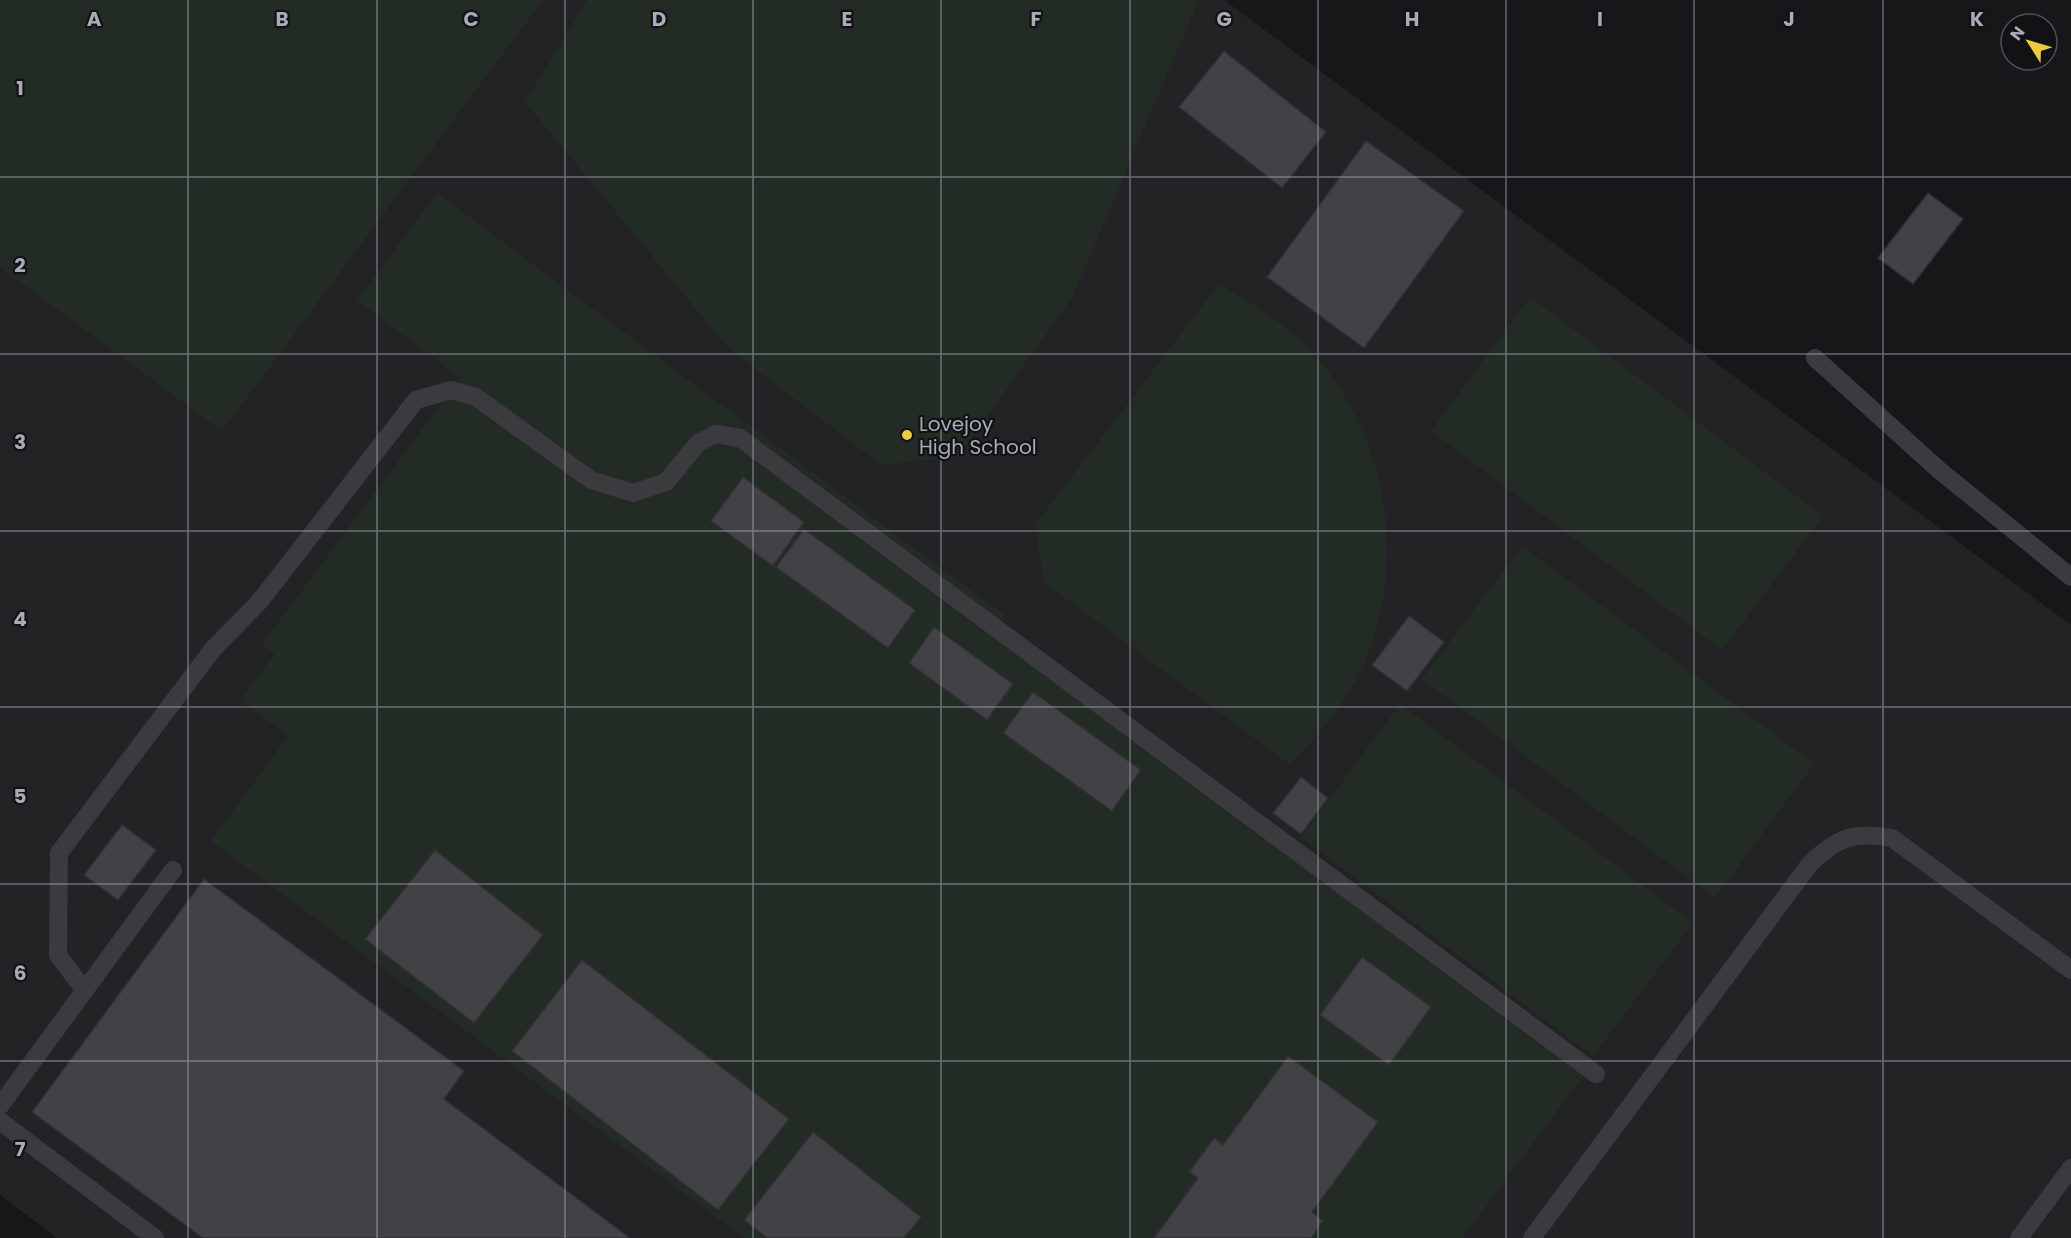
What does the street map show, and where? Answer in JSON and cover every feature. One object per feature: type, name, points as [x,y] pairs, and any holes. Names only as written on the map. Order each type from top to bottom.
[{"type":"lane","points":[[1815,358],[1940,470],[2071,577]]},
{"type":"lane","points":[[84,990],[58,955],[59,853],[213,649],[260,601],[416,400],[451,390],[476,397],[591,480],[633,494],[666,482],[698,443],[717,434],[740,438],[1596,1074]]},
{"type":"lane","points":[[1532,1238],[1809,865],[1827,847],[1848,837],[1871,834],[1892,838],[2071,970]]},
{"type":"lane","points":[[0,1106],[173,870]]},
{"type":"lane","points":[[0,1121],[155,1238]]},
{"type":"lane","points":[[2019,1238],[2071,1168]]},
{"type":"shaded area","name":"Lovejoy High School","points":[[0,0],[1224,0],[2071,625],[2071,1238],[57,1238],[0,1195]]},
{"type":"shaded area","points":[[0,0],[543,0],[222,431],[0,267]]},
{"type":"shaded area","points":[[587,0],[1199,0],[1072,298],[958,457],[881,465],[728,348],[525,102]]},
{"type":"shaded area","points":[[437,193],[1004,615],[991,633],[1584,1075],[1462,1238],[744,1238],[211,841],[288,736],[240,700],[275,654],[262,644],[460,378],[357,300]]},
{"type":"shaded area","points":[[1219,284],[1286,328],[1320,361],[1343,393],[1362,429],[1375,466],[1384,506],[1387,545],[1385,585],[1378,625],[1365,662],[1341,704],[1290,765],[1044,582],[1035,525]]},
{"type":"shaded area","points":[[1530,297],[1823,516],[1722,650],[1431,431]]},
{"type":"shaded area","points":[[1522,546],[1814,764],[1715,898],[1422,679]]},
{"type":"shaded area","points":[[1400,704],[1693,923],[1593,1056],[1301,837]]},
{"type":"building","points":[[1224,51],[1326,132],[1282,188],[1179,107]]},
{"type":"building","points":[[1366,141],[1464,211],[1364,348],[1267,277]]},
{"type":"building","points":[[1928,193],[1963,219],[1913,284],[1878,258]]},
{"type":"building","points":[[743,477],[804,522],[773,566],[711,521]]},
{"type":"building","points":[[804,529],[915,610],[888,648],[776,567]]},
{"type":"building","points":[[1409,616],[1444,642],[1407,691],[1372,665]]},
{"type":"building","points":[[934,627],[1013,684],[987,720],[909,663]]},
{"type":"building","points":[[1033,692],[1141,770],[1112,811],[1003,733]]},
{"type":"building","points":[[1301,777],[1328,798],[1301,834],[1273,813]]},
{"type":"building","points":[[122,825],[156,850],[118,900],[84,875]]},
{"type":"building","points":[[435,850],[543,935],[474,1023],[365,939]]},
{"type":"building","points":[[204,879],[464,1071],[444,1099],[630,1238],[203,1238],[32,1112]]},
{"type":"building","points":[[1362,957],[1431,1007],[1389,1065],[1320,1015]]},
{"type":"building","points":[[582,960],[789,1119],[718,1210],[512,1051]]},
{"type":"building","points":[[1288,1056],[1378,1122],[1312,1212],[1323,1221],[1311,1238],[1154,1238],[1198,1178],[1189,1172],[1214,1138],[1223,1145]]},
{"type":"building","points":[[813,1132],[921,1217],[904,1238],[767,1238],[744,1220]]},
{"type":"place","name":"Lovejoy High School","points":[[907,435]]}]
